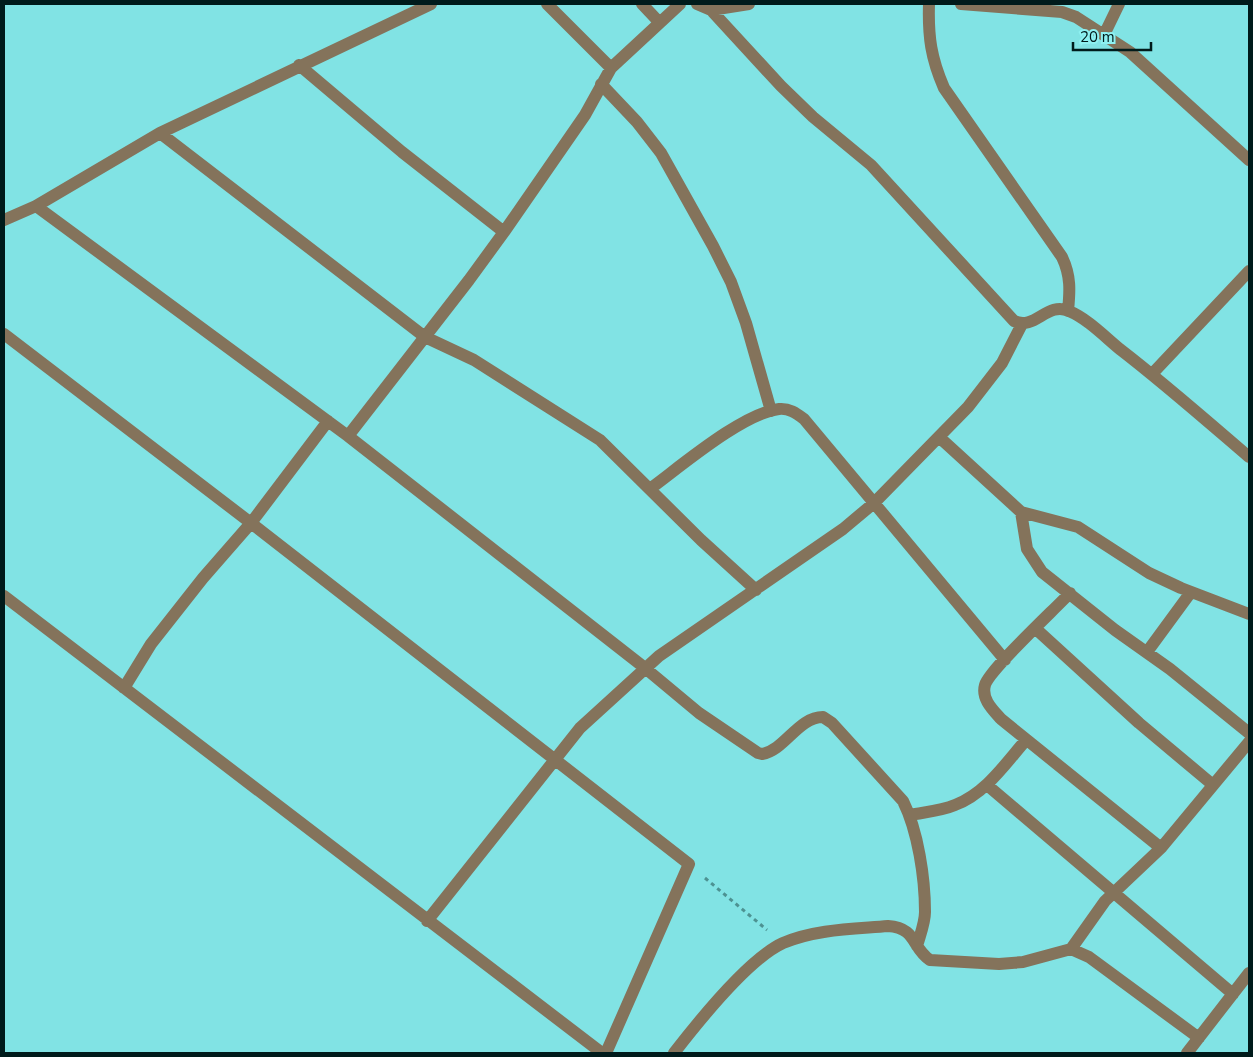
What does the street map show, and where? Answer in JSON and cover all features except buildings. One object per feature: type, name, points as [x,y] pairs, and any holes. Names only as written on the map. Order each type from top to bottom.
[{"type":"street","points":[[4,220],[36,206],[160,133],[299,65],[432,4]]},
{"type":"street","points":[[546,4],[610,68]]},
{"type":"street","points":[[642,4],[659,22]]},
{"type":"street","points":[[348,436],[504,232],[584,115],[610,68],[680,4]]},
{"type":"street","points":[[698,4],[711,10],[788,92],[813,116],[872,165],[983,289],[1014,320],[1022,324],[1031,323],[1048,311],[1058,308],[1080,317],[1152,374],[1249,457]]},
{"type":"street","points":[[711,10],[749,4]]},
{"type":"street","points":[[930,4],[928,33],[933,63],[944,88],[1062,257],[1069,270],[1071,283],[1068,311]]},
{"type":"street","points":[[961,4],[1062,12],[1076,17],[1130,52],[1249,160]]},
{"type":"street","points":[[1104,35],[1118,4]]},
{"type":"street","points":[[299,65],[402,152],[504,232]]},
{"type":"street","points":[[601,84],[637,122],[661,153],[713,246],[731,282],[746,323],[771,411]]},
{"type":"street","points":[[160,133],[425,336],[474,360],[566,416],[600,440],[701,540],[756,590]]},
{"type":"street","points":[[36,206],[348,436],[646,668],[692,708],[762,754],[770,751],[813,720],[819,717],[828,720],[902,801],[910,815],[918,852],[925,913],[917,946]]},
{"type":"street","points":[[1152,374],[1249,271]]},
{"type":"street","points":[[427,922],[580,728],[646,668],[701,626],[843,529],[874,503],[968,407],[1002,363],[1022,324]]},
{"type":"street","points":[[4,334],[251,523],[689,864],[606,1053]]},
{"type":"street","points":[[650,488],[727,433],[755,417],[781,409],[794,411],[804,419],[1004,660]]},
{"type":"street","points":[[124,688],[157,637],[251,523],[328,421]]},
{"type":"street","points":[[939,437],[1021,512],[1078,527],[1149,573],[1191,592],[1249,614]]},
{"type":"street","points":[[1021,512],[1028,549],[1042,572],[1249,733]]},
{"type":"street","points":[[1147,652],[1191,592]]},
{"type":"street","points":[[1070,593],[1004,660],[985,684],[984,695],[990,707],[1001,720],[1161,848]]},
{"type":"street","points":[[4,596],[427,922],[602,1053]]},
{"type":"street","points":[[1036,628],[1139,722],[1213,785]]},
{"type":"street","points":[[910,815],[954,806],[975,795],[987,785],[1026,740]]},
{"type":"street","points":[[674,1053],[738,980],[761,959],[782,944],[818,933],[888,926],[899,927],[908,932],[922,955],[930,960],[999,964],[1040,959],[1071,949],[1105,901],[1161,848],[1249,742]]},
{"type":"street","points":[[987,785],[1233,994]]},
{"type":"street","points":[[1071,949],[1089,957],[1199,1038]]},
{"type":"street","points":[[1187,1053],[1249,973]]},
{"type":"path","points":[[689,864],[782,944]]}]
